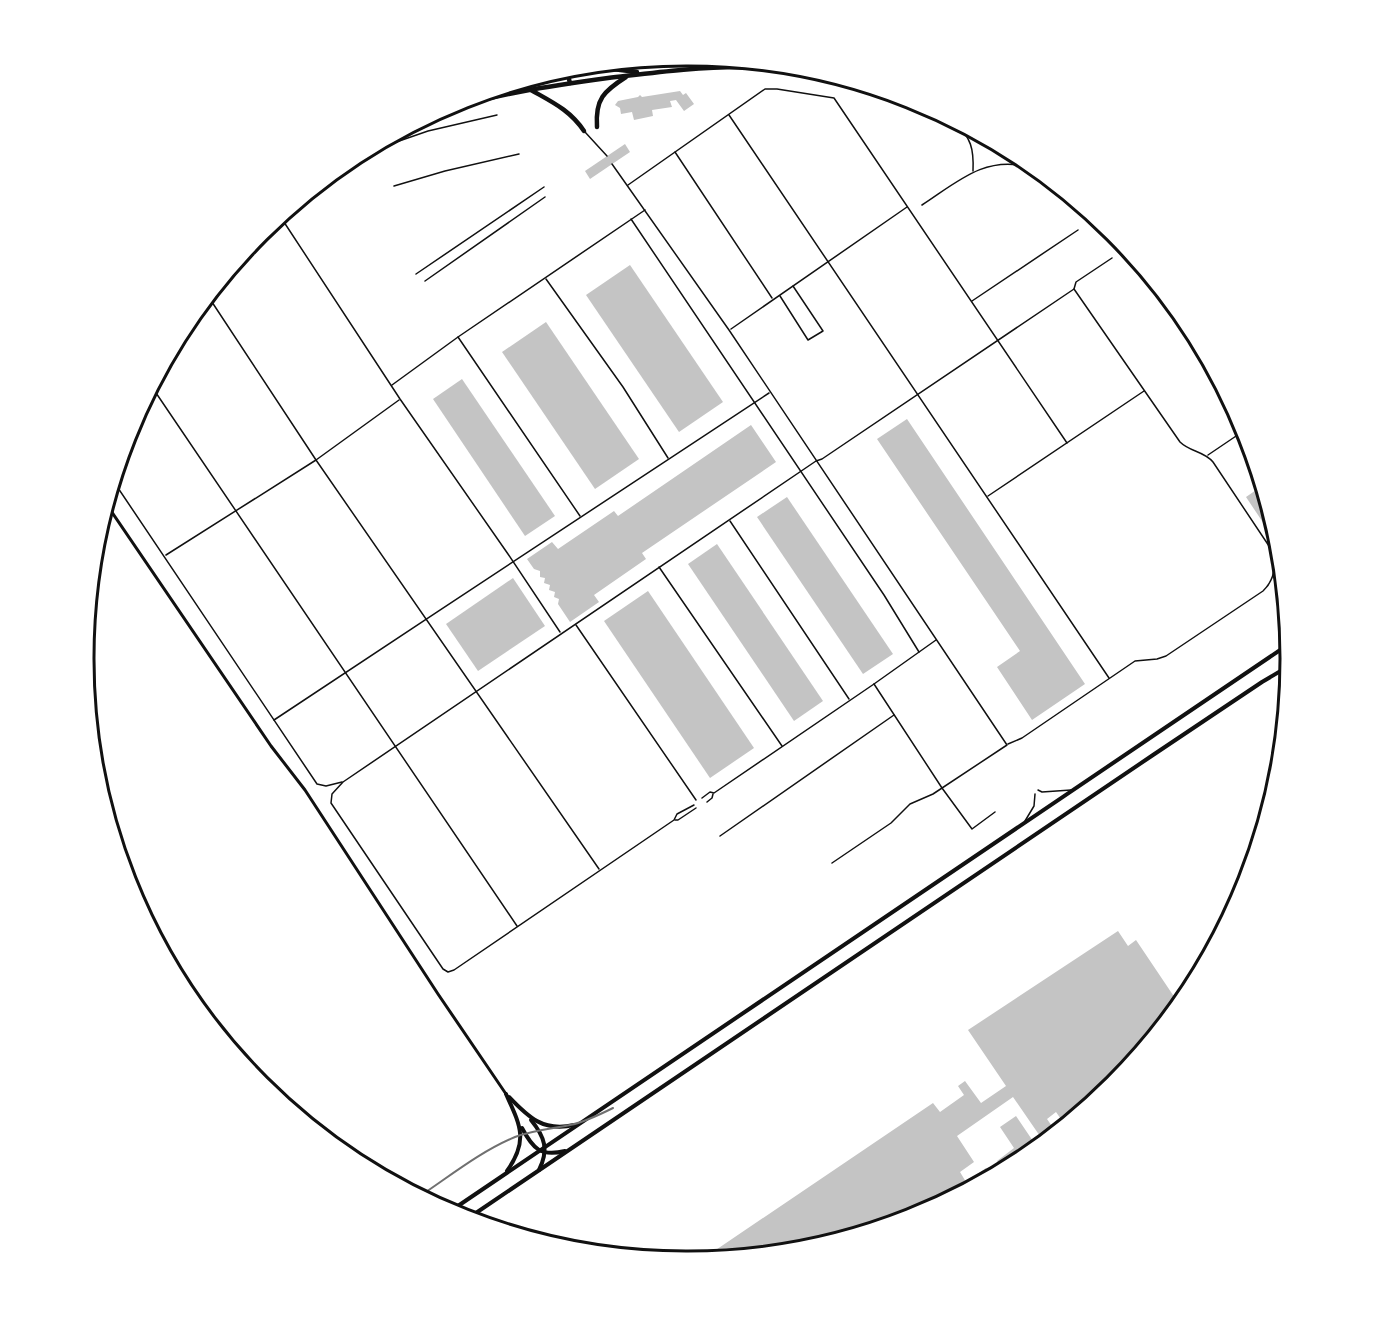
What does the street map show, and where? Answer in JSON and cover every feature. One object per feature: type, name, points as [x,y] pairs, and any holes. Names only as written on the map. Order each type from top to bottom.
[{"type":"main road","points":[[512,93],[646,73],[732,68]]},
{"type":"main road","points":[[617,70],[646,73]]},
{"type":"main road","points":[[597,127],[597,108],[603,96],[630,75]]},
{"type":"main road","points":[[569,78],[570,83]]},
{"type":"main road","points":[[531,90],[558,104],[578,122],[584,131]]},
{"type":"street","points":[[113,515],[271,746],[305,790],[506,1094],[541,1134],[542,1148]]},
{"type":"street","points":[[459,1205],[1280,650]]},
{"type":"street","points":[[477,1212],[1279,672]]},
{"type":"street","points":[[506,1094],[527,1138],[542,1148],[546,1154],[551,1155],[570,1149]]},
{"type":"street","points":[[530,1119],[553,1127],[578,1125]]},
{"type":"street","points":[[505,1174],[518,1152],[520,1125]]},
{"type":"street","points":[[538,1170],[546,1154]]},
{"type":"lane","points":[[628,185],[765,89],[834,98],[1067,443]]},
{"type":"lane","points":[[397,142],[428,131],[497,115]]},
{"type":"lane","points":[[729,115],[1109,678]]},
{"type":"lane","points":[[584,131],[607,156]]},
{"type":"lane","points":[[969,137],[974,155],[973,172]]},
{"type":"lane","points":[[675,151],[772,299]]},
{"type":"lane","points":[[394,186],[445,171],[519,154]]},
{"type":"lane","points":[[612,164],[729,330],[1007,745]]},
{"type":"lane","points":[[922,205],[973,172],[994,164],[1013,164]]},
{"type":"lane","points":[[416,274],[544,188]]},
{"type":"lane","points":[[425,281],[545,196]]},
{"type":"lane","points":[[729,330],[907,207]]},
{"type":"lane","points":[[391,386],[458,337],[645,210]]},
{"type":"lane","points":[[630,219],[884,595],[919,652]]},
{"type":"lane","points":[[285,224],[391,386],[513,561],[560,633]]},
{"type":"lane","points":[[972,301],[1078,230]]},
{"type":"lane","points":[[674,820],[677,814],[695,807],[448,972],[443,969],[331,803],[332,794],[343,782],[658,566],[822,459],[1074,289],[1076,282],[1112,258]]},
{"type":"lane","points":[[545,278],[623,387],[669,459]]},
{"type":"lane","points":[[779,295],[808,340],[823,331],[792,285]]},
{"type":"lane","points":[[1074,289],[1182,445],[1207,456],[1268,545]]},
{"type":"lane","points":[[213,303],[316,460],[600,870]]},
{"type":"lane","points":[[458,337],[580,517]]},
{"type":"lane","points":[[987,496],[1144,391]]},
{"type":"lane","points":[[274,720],[770,393]]},
{"type":"lane","points":[[157,394],[517,927]]},
{"type":"lane","points":[[165,556],[236,513],[316,460],[400,399]]},
{"type":"lane","points":[[1207,456],[1236,436]]},
{"type":"lane","points":[[119,490],[317,784],[326,786],[343,782]]},
{"type":"lane","points":[[729,520],[850,700]]},
{"type":"lane","points":[[658,566],[782,747]]},
{"type":"lane","points":[[832,863],[891,823],[907,807],[1020,739],[1135,661],[1166,656],[1263,591],[1273,575]]},
{"type":"lane","points":[[576,624],[696,800]]},
{"type":"lane","points":[[706,802],[712,798],[714,793],[936,639]]},
{"type":"lane","points":[[874,684],[942,788],[972,829],[995,812]]},
{"type":"lane","points":[[720,836],[894,715]]},
{"type":"lane","points":[[1038,790],[1042,792],[1067,791],[1077,787]]},
{"type":"lane","points":[[702,798],[710,792],[714,793]]},
{"type":"lane","points":[[1022,825],[1031,814],[1035,794]]},
{"type":"building","points":[[680,91],[683,95],[686,93],[694,104],[684,111],[676,100],[670,101],[672,107],[652,110],[653,116],[634,120],[632,112],[621,114],[620,108],[615,105],[618,101],[640,95],[642,97]]},
{"type":"building","points":[[625,144],[630,152],[590,179],[585,171]]},
{"type":"building","points":[[630,265],[723,402],[679,432],[586,295]]},
{"type":"building","points":[[546,322],[639,459],[595,489],[502,352]]},
{"type":"building","points":[[462,379],[555,516],[525,536],[433,399]]},
{"type":"building","points":[[907,419],[1085,684],[1032,720],[997,667],[1020,651],[877,439]]},
{"type":"building","points":[[751,425],[776,462],[642,553],[646,559],[594,595],[599,602],[570,622],[558,604],[559,599],[554,597],[555,592],[549,590],[550,585],[544,583],[545,578],[540,577],[540,571],[534,569],[527,559],[552,542],[558,549],[614,511],[618,516]]},
{"type":"building","points":[[1255,491],[1263,523],[1246,497]]},
{"type":"building","points":[[787,497],[893,654],[863,674],[757,517]]},
{"type":"building","points":[[717,544],[823,701],[794,721],[688,564]]},
{"type":"building","points":[[513,578],[545,626],[478,671],[446,624]]},
{"type":"building","points":[[648,591],[754,748],[710,778],[604,621]]},
{"type":"building","points":[[1118,931],[1128,946],[1136,940],[1174,996],[1132,1049],[1106,1077],[1061,1119],[1056,1112],[1047,1119],[1052,1126],[1039,1135],[1013,1097],[957,1136],[974,1162],[960,1172],[966,1181],[914,1206],[840,1231],[803,1240],[715,1250],[933,1103],[940,1112],[964,1095],[958,1086],[965,1081],[981,1103],[1006,1086],[968,1030]]},
{"type":"building","points":[[1016,1116],[1032,1140],[998,1162],[1014,1148],[1000,1127]]},
{"type":"railway","points":[[427,1191],[478,1157],[515,1137],[581,1122],[613,1108]]}]
